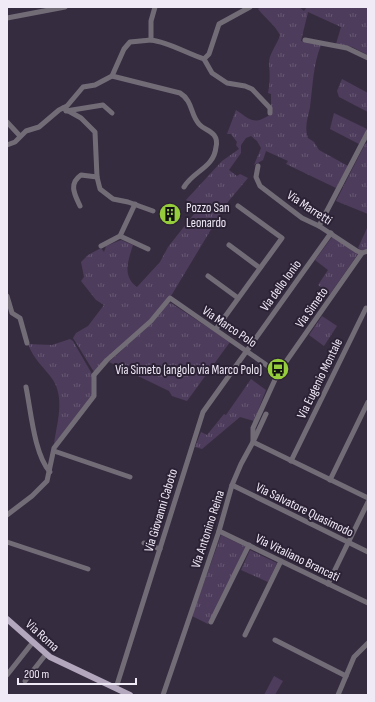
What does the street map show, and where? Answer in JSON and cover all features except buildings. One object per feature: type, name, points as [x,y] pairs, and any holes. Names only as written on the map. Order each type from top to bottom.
[{"type":"main road","name":"Via Roma","points":[[7,619],[46,654],[59,663],[130,695]]},
{"type":"street","points":[[7,18],[65,7]]},
{"type":"street","points":[[151,40],[151,21],[156,7]]},
{"type":"street","points":[[204,59],[211,48],[219,24],[250,7]]},
{"type":"street","points":[[306,40],[347,48],[368,58]]},
{"type":"street","points":[[7,145],[15,142],[29,129],[39,127],[64,109],[83,87],[95,84],[112,76],[127,45],[133,41],[161,41],[185,53],[204,59],[212,73],[227,83],[245,86],[256,92],[270,108],[270,113]]},
{"type":"street","points":[[112,76],[180,93],[187,97],[198,124],[214,135],[217,141],[216,151],[211,161],[205,168],[190,177],[184,186]]},
{"type":"street","points":[[64,109],[103,105],[112,113]]},
{"type":"street","points":[[64,109],[81,118],[95,132],[97,177],[100,189],[109,197],[135,204],[153,211]]},
{"type":"street","points":[[7,122],[20,136]]},
{"type":"street","points":[[319,226],[366,141],[368,132]]},
{"type":"street","name":"Via Marretti","points":[[258,166],[256,177],[260,186],[302,218],[365,252]]},
{"type":"street","points":[[80,206],[73,190],[74,183],[81,175],[97,177]]},
{"type":"street","points":[[101,246],[120,236],[135,204]]},
{"type":"street","points":[[216,329],[282,238],[238,206]]},
{"type":"street","name":"Via dello Ionio","points":[[246,350],[331,234]]},
{"type":"street","points":[[120,236],[148,249]]},
{"type":"street","points":[[229,245],[260,268]]},
{"type":"street","name":"Via Simeto","points":[[278,373],[365,252]]},
{"type":"street","points":[[208,276],[238,298]]},
{"type":"street","points":[[7,296],[12,313],[20,318],[26,343]]},
{"type":"street","name":"Via Marco Polo","points":[[54,451],[74,420],[92,399],[94,375],[107,360],[151,321],[170,298],[278,373]]},
{"type":"street","name":"Via Eugenio Montale","points":[[291,461],[366,308],[368,309]]},
{"type":"street","name":"Via Giovanni Caboto","points":[[116,688],[203,412],[246,350]]},
{"type":"street","name":"Via Antonino Reina","points":[[163,695],[219,531],[232,486],[240,464],[253,442],[253,428],[278,373]]},
{"type":"street","points":[[26,387],[40,450],[45,465],[50,472]]},
{"type":"street","points":[[330,480],[368,402]]},
{"type":"street","points":[[266,414],[253,442],[368,498]]},
{"type":"street","points":[[7,515],[42,487],[47,481],[54,451],[130,477]]},
{"type":"street","name":"Via Salvatore Quasimodo","points":[[232,486],[368,552]]},
{"type":"street","points":[[328,584],[368,502]]},
{"type":"street","name":"Via Vitaliano Brancati","points":[[219,531],[368,603]]},
{"type":"street","points":[[7,542],[88,569]]},
{"type":"street","points":[[144,543],[160,549]]},
{"type":"street","points":[[211,622],[249,545]]},
{"type":"street","points":[[244,635],[281,561]]},
{"type":"street","points":[[275,640],[346,676]]},
{"type":"street","points":[[7,675],[33,642]]},
{"type":"street","points":[[338,695],[354,657],[368,643]]},
{"type":"street","points":[[25,681],[46,654]]},
{"type":"green space","points":[[261,7],[299,7],[304,11],[307,7],[368,7],[368,55],[352,47],[336,44],[341,27],[308,12],[301,41],[321,45],[315,68],[307,122],[306,130],[308,138],[314,142],[319,150],[348,166],[336,188],[286,164],[288,161],[266,151],[263,160],[254,165],[261,148],[257,141],[251,136],[246,138],[241,145],[241,153],[229,170],[237,176],[240,174],[248,178],[227,203],[171,296],[149,321],[94,372],[73,338],[76,333],[88,326],[104,305],[96,300],[81,281],[84,277],[81,262],[88,255],[101,248],[104,252],[106,246],[121,240],[133,245],[128,262],[128,273],[132,283],[137,287],[160,262],[168,247],[198,209],[186,200],[222,161],[239,149],[236,145],[237,142],[231,134],[227,134],[236,110],[253,120],[261,120],[271,114],[271,94],[268,93],[270,78],[269,61],[280,35],[258,9]]},
{"type":"green space","points":[[342,79],[368,93],[368,112],[339,97],[337,91]]},
{"type":"green space","points":[[334,113],[367,129],[359,144],[330,129]]},
{"type":"green space","points":[[367,143],[368,214],[336,201],[365,144]]},
{"type":"green space","points":[[368,226],[368,250],[361,250],[358,248]]},
{"type":"green space","points":[[332,237],[358,254],[330,294],[318,285],[328,270],[315,260]]},
{"type":"green space","points":[[171,303],[230,342],[187,401],[172,396],[169,391],[109,362],[154,321],[168,304]]},
{"type":"green space","points":[[322,316],[337,326],[324,346],[309,335]]},
{"type":"green space","points":[[70,339],[73,341],[92,374],[92,395],[54,444],[59,411],[59,395],[57,387],[36,359],[28,344],[52,345]]},
{"type":"green space","points":[[251,379],[266,390],[254,421],[240,417],[202,449],[195,447],[201,432],[207,435],[224,414],[226,415]]},
{"type":"green space","points":[[221,535],[246,547],[208,624],[192,616]]},
{"type":"green space","points":[[250,550],[277,563],[268,582],[241,570]]},
{"type":"green space","points":[[274,676],[283,681],[275,695],[264,695]]},
{"type":"place","name":"Pozzo San Leonardo","points":[[170,214]]},
{"type":"place","name":"Via Simeto (angolo via Marco Polo)","points":[[278,369]]}]
